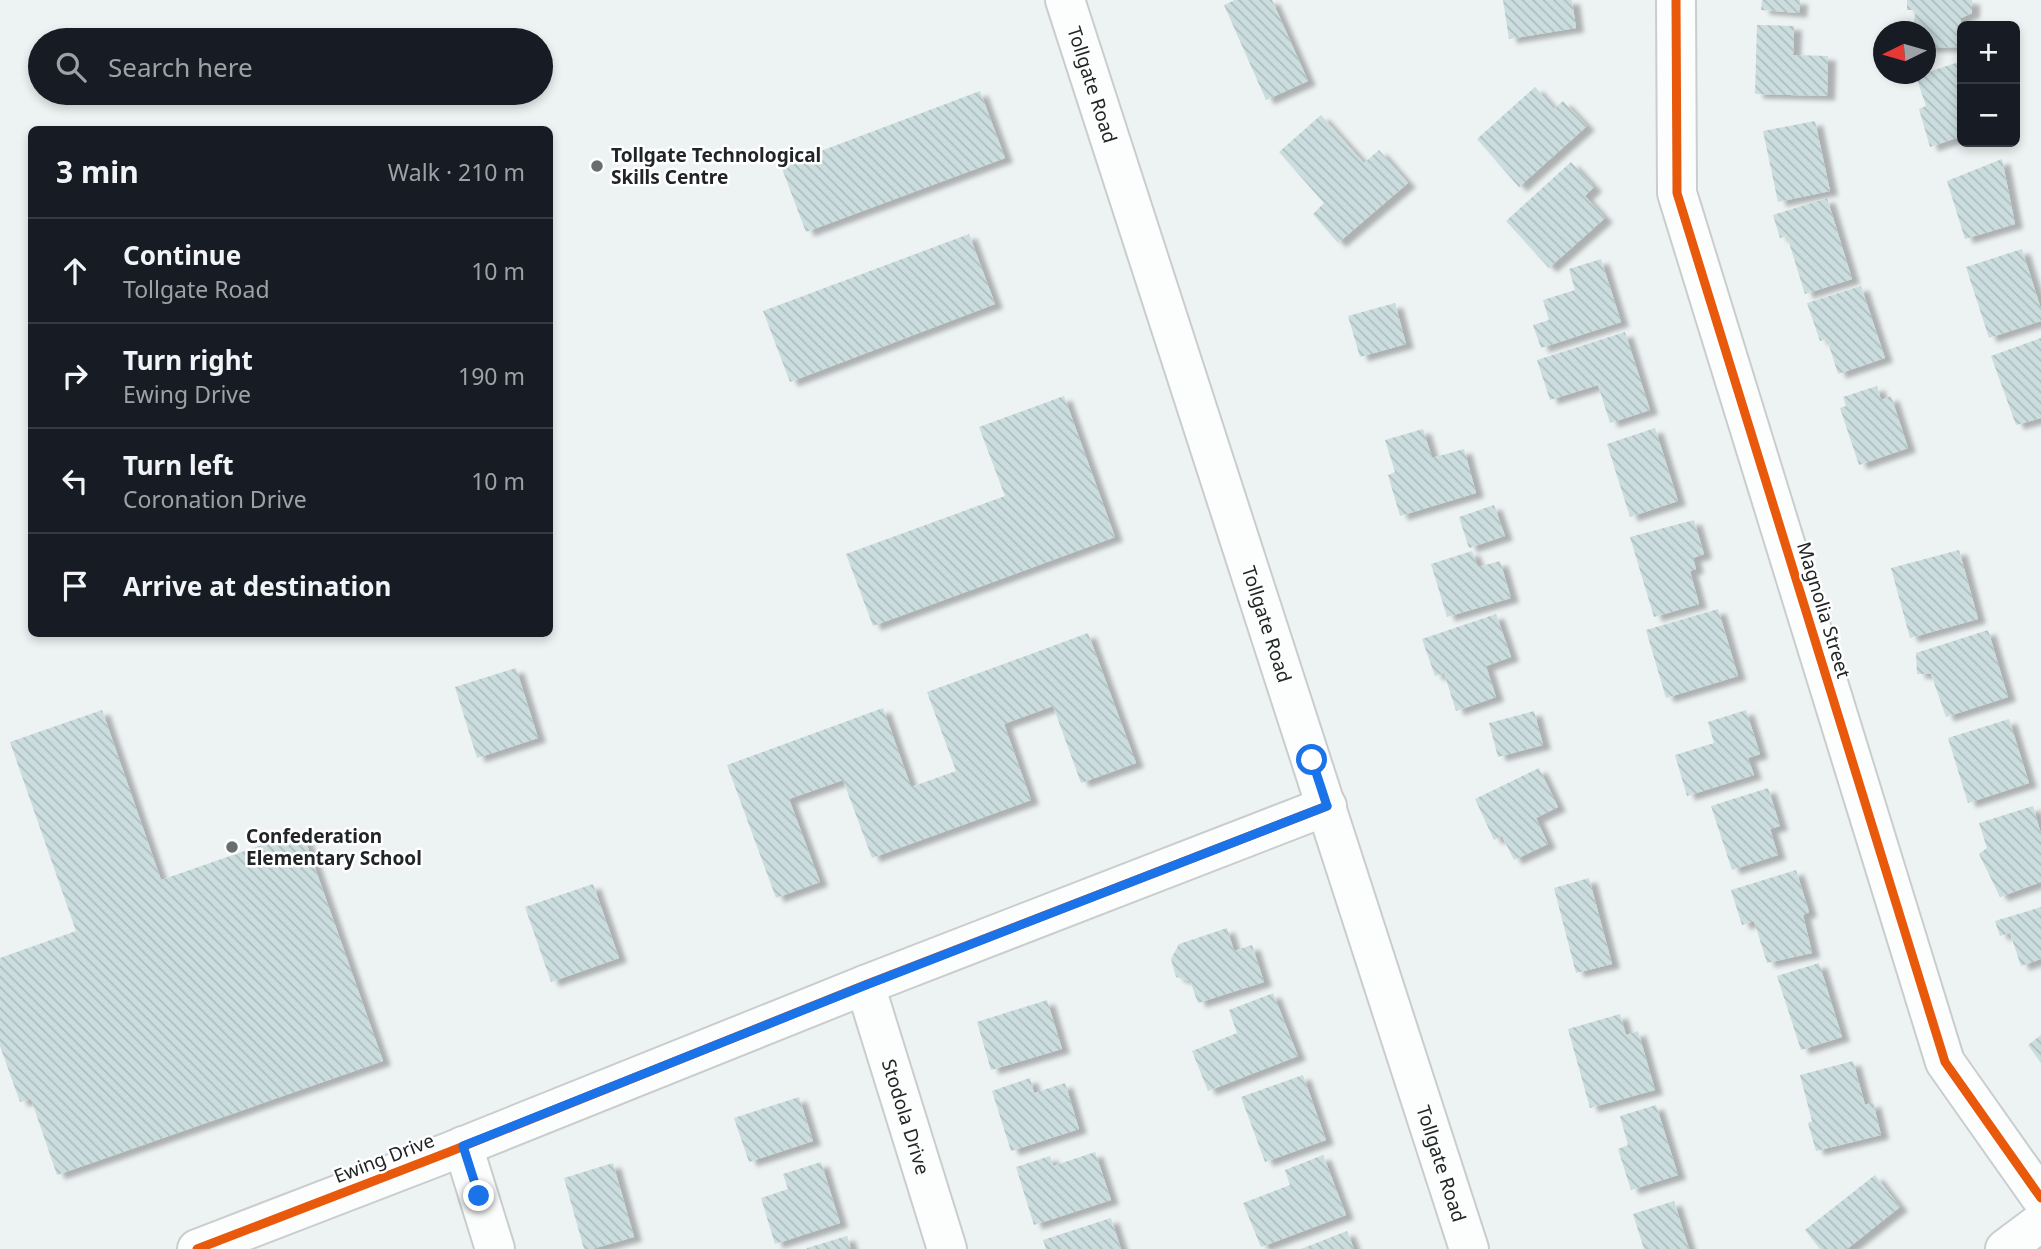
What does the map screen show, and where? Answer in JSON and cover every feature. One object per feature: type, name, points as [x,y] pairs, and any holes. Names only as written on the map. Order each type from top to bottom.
[{"type":"street","name":"Tollgate Road","points":[[1065,0],[1469,1249]]},
{"type":"street","name":"Magnolia Street","points":[[1676,0],[1678,193],[1945,1062],[2041,1198]]},
{"type":"street","name":"Ewing Drive","points":[[197,1249],[1327,806]]},
{"type":"street","name":"Stodola Drive","points":[[866,985],[947,1249]]},
{"type":"street","points":[[463,1146],[495,1249]]},
{"type":"street","points":[[2005,1249],[2041,1222]]},
{"type":"building","points":[[1235,0],[1272,0],[1308,81],[1266,100],[1224,5]]},
{"type":"building","points":[[1503,0],[1572,0],[1576,28],[1509,39]]},
{"type":"building","points":[[1762,0],[1800,0],[1799,13],[1761,10]]},
{"type":"building","points":[[1907,0],[1972,0],[1972,13],[1957,21],[1957,47],[1936,48],[1936,21],[1914,21],[1916,10],[1907,10]]},
{"type":"building","points":[[1757,25],[1794,26],[1793,55],[1828,56],[1827,96],[1755,94]]},
{"type":"building","points":[[1957,63],[1957,138],[1930,147],[1919,109],[1926,106],[1919,84],[1936,84],[1936,69]]},
{"type":"building","points":[[1535,87],[1554,109],[1563,101],[1587,126],[1519,187],[1477,139]]},
{"type":"building","points":[[980,91],[1005,158],[806,232],[781,166]]},
{"type":"building","points":[[1321,115],[1364,163],[1379,150],[1408,183],[1338,243],[1313,214],[1324,203],[1279,152]]},
{"type":"building","points":[[1815,121],[1830,191],[1778,202],[1763,131]]},
{"type":"building","points":[[2002,159],[2015,224],[1965,239],[1947,181]]},
{"type":"building","points":[[1571,162],[1594,187],[1585,196],[1605,218],[1549,268],[1506,221]]},
{"type":"building","points":[[1827,198],[1852,279],[1805,294],[1787,236],[1780,238],[1773,215]]},
{"type":"building","points":[[969,234],[995,304],[790,382],[763,311]]},
{"type":"building","points":[[2022,249],[2041,309],[2041,321],[1989,338],[1966,267]]},
{"type":"building","points":[[1601,259],[1621,322],[1541,348],[1533,325],[1549,320],[1543,300],[1575,290],[1569,269]]},
{"type":"building","points":[[1861,286],[1885,358],[1838,374],[1827,339],[1820,341],[1807,303]]},
{"type":"building","points":[[1395,303],[1406,344],[1360,357],[1348,316]]},
{"type":"building","points":[[1625,332],[1650,410],[1610,423],[1598,385],[1550,400],[1537,360]]},
{"type":"building","points":[[2041,338],[2041,418],[2016,425],[1991,356]]},
{"type":"building","points":[[1877,386],[1881,400],[1891,396],[1908,448],[1859,465],[1840,408],[1846,406],[1843,397]]},
{"type":"building","points":[[1064,396],[1115,537],[873,626],[846,554],[1005,496],[979,427]]},
{"type":"building","points":[[1655,428],[1678,501],[1630,517],[1607,444]]},
{"type":"building","points":[[1423,429],[1432,458],[1464,449],[1476,493],[1400,516],[1388,475],[1395,472],[1385,440]]},
{"type":"building","points":[[1494,505],[1505,536],[1469,548],[1459,517]]},
{"type":"building","points":[[1694,520],[1704,554],[1693,558],[1696,569],[1690,571],[1699,604],[1654,617],[1630,537]]},
{"type":"building","points":[[1959,550],[1978,619],[1910,638],[1891,568]]},
{"type":"building","points":[[1472,551],[1478,567],[1500,561],[1511,598],[1447,617],[1431,564]]},
{"type":"building","points":[[1718,609],[1738,676],[1666,698],[1646,630]]},
{"type":"building","points":[[1496,614],[1511,657],[1486,666],[1496,697],[1456,711],[1444,673],[1435,676],[1422,639]]},
{"type":"building","points":[[1988,630],[2008,697],[1946,717],[1931,674],[1917,674],[1916,653]]},
{"type":"building","points":[[1088,633],[1136,763],[1081,783],[1053,706],[1004,724],[1031,800],[872,858],[843,780],[789,799],[820,882],[776,898],[727,765],[883,708],[911,787],[956,771],[927,692]]},
{"type":"building","points":[[516,668],[538,738],[477,758],[455,687]]},
{"type":"building","points":[[102,710],[161,880],[302,831],[383,1061],[57,1175],[31,1099],[20,1102],[0,1046],[0,958],[76,931],[10,742]]},
{"type":"building","points":[[1746,710],[1760,754],[1748,758],[1754,775],[1687,796],[1675,755],[1714,743],[1708,722]]},
{"type":"building","points":[[1534,711],[1543,745],[1498,757],[1489,723]]},
{"type":"building","points":[[2009,719],[2029,783],[1968,803],[1948,738]]},
{"type":"building","points":[[1539,768],[1558,807],[1536,818],[1548,844],[1514,860],[1502,836],[1494,840],[1475,799]]},
{"type":"building","points":[[1768,788],[1780,826],[1770,829],[1778,855],[1732,870],[1711,806]]},
{"type":"building","points":[[2033,806],[2041,834],[2041,882],[2000,897],[1979,854],[1987,848],[1979,823]]},
{"type":"building","points":[[1796,870],[1809,912],[1803,915],[1812,953],[1767,963],[1754,921],[1742,925],[1731,890]]},
{"type":"building","points":[[1589,878],[1612,964],[1576,973],[1554,888]]},
{"type":"building","points":[[593,884],[619,958],[551,982],[525,907]]},
{"type":"building","points":[[2041,907],[2041,959],[2021,966],[2010,933],[2000,936],[1995,921]]},
{"type":"building","points":[[1227,928],[1234,951],[1252,945],[1264,982],[1198,1003],[1190,981],[1176,977],[1171,959],[1179,944]]},
{"type":"building","points":[[1819,963],[1842,1037],[1801,1050],[1777,976]]},
{"type":"building","points":[[1273,993],[1298,1056],[1208,1091],[1192,1051],[1237,1033],[1229,1010]]},
{"type":"building","points":[[1047,1000],[1062,1049],[991,1070],[977,1022]]},
{"type":"building","points":[[1620,1014],[1626,1035],[1638,1031],[1655,1090],[1590,1108],[1568,1029]]},
{"type":"building","points":[[2041,1035],[2041,1063],[2028,1045]]},
{"type":"building","points":[[1853,1061],[1865,1105],[1873,1102],[1881,1135],[1816,1151],[1808,1123],[1812,1121],[1800,1075]]},
{"type":"building","points":[[1303,1075],[1326,1140],[1265,1162],[1241,1097]]},
{"type":"building","points":[[1030,1078],[1034,1093],[1065,1083],[1079,1129],[1011,1151],[992,1091]]},
{"type":"building","points":[[799,1097],[813,1141],[749,1162],[734,1118]]},
{"type":"building","points":[[1656,1105],[1678,1175],[1631,1190],[1618,1149],[1628,1145],[1620,1116]]},
{"type":"building","points":[[1095,1152],[1111,1200],[1034,1225],[1016,1167],[1050,1156],[1053,1166]]},
{"type":"building","points":[[1323,1155],[1346,1215],[1261,1247],[1243,1203],[1290,1185],[1285,1170]]},
{"type":"building","points":[[821,1162],[840,1223],[775,1244],[761,1198],[788,1189],[783,1174]]},
{"type":"building","points":[[613,1163],[634,1237],[584,1249],[564,1178]]},
{"type":"building","points":[[1875,1175],[1900,1207],[1847,1249],[1820,1249],[1805,1230]]},
{"type":"building","points":[[1674,1201],[1689,1249],[1644,1249],[1633,1214]]},
{"type":"building","points":[[1111,1218],[1121,1249],[1046,1249],[1043,1240]]},
{"type":"building","points":[[1347,1231],[1354,1249],[1301,1249]]},
{"type":"building","points":[[847,1236],[851,1249],[807,1249],[807,1248]]},
{"type":"cycle path","points":[[1676,0],[1677,193],[1945,1062],[2041,1198]]},
{"type":"cycle path","points":[[197,1249],[1327,806]]},
{"type":"place","name":"Tollgate Technological Skills Centre","points":[[597,166]]},
{"type":"place","name":"Confederation Elementary School","points":[[232,847]]},
{"type":"route","points":[[479,1196],[463,1146],[866,985],[1327,806],[1312,760]]}]
